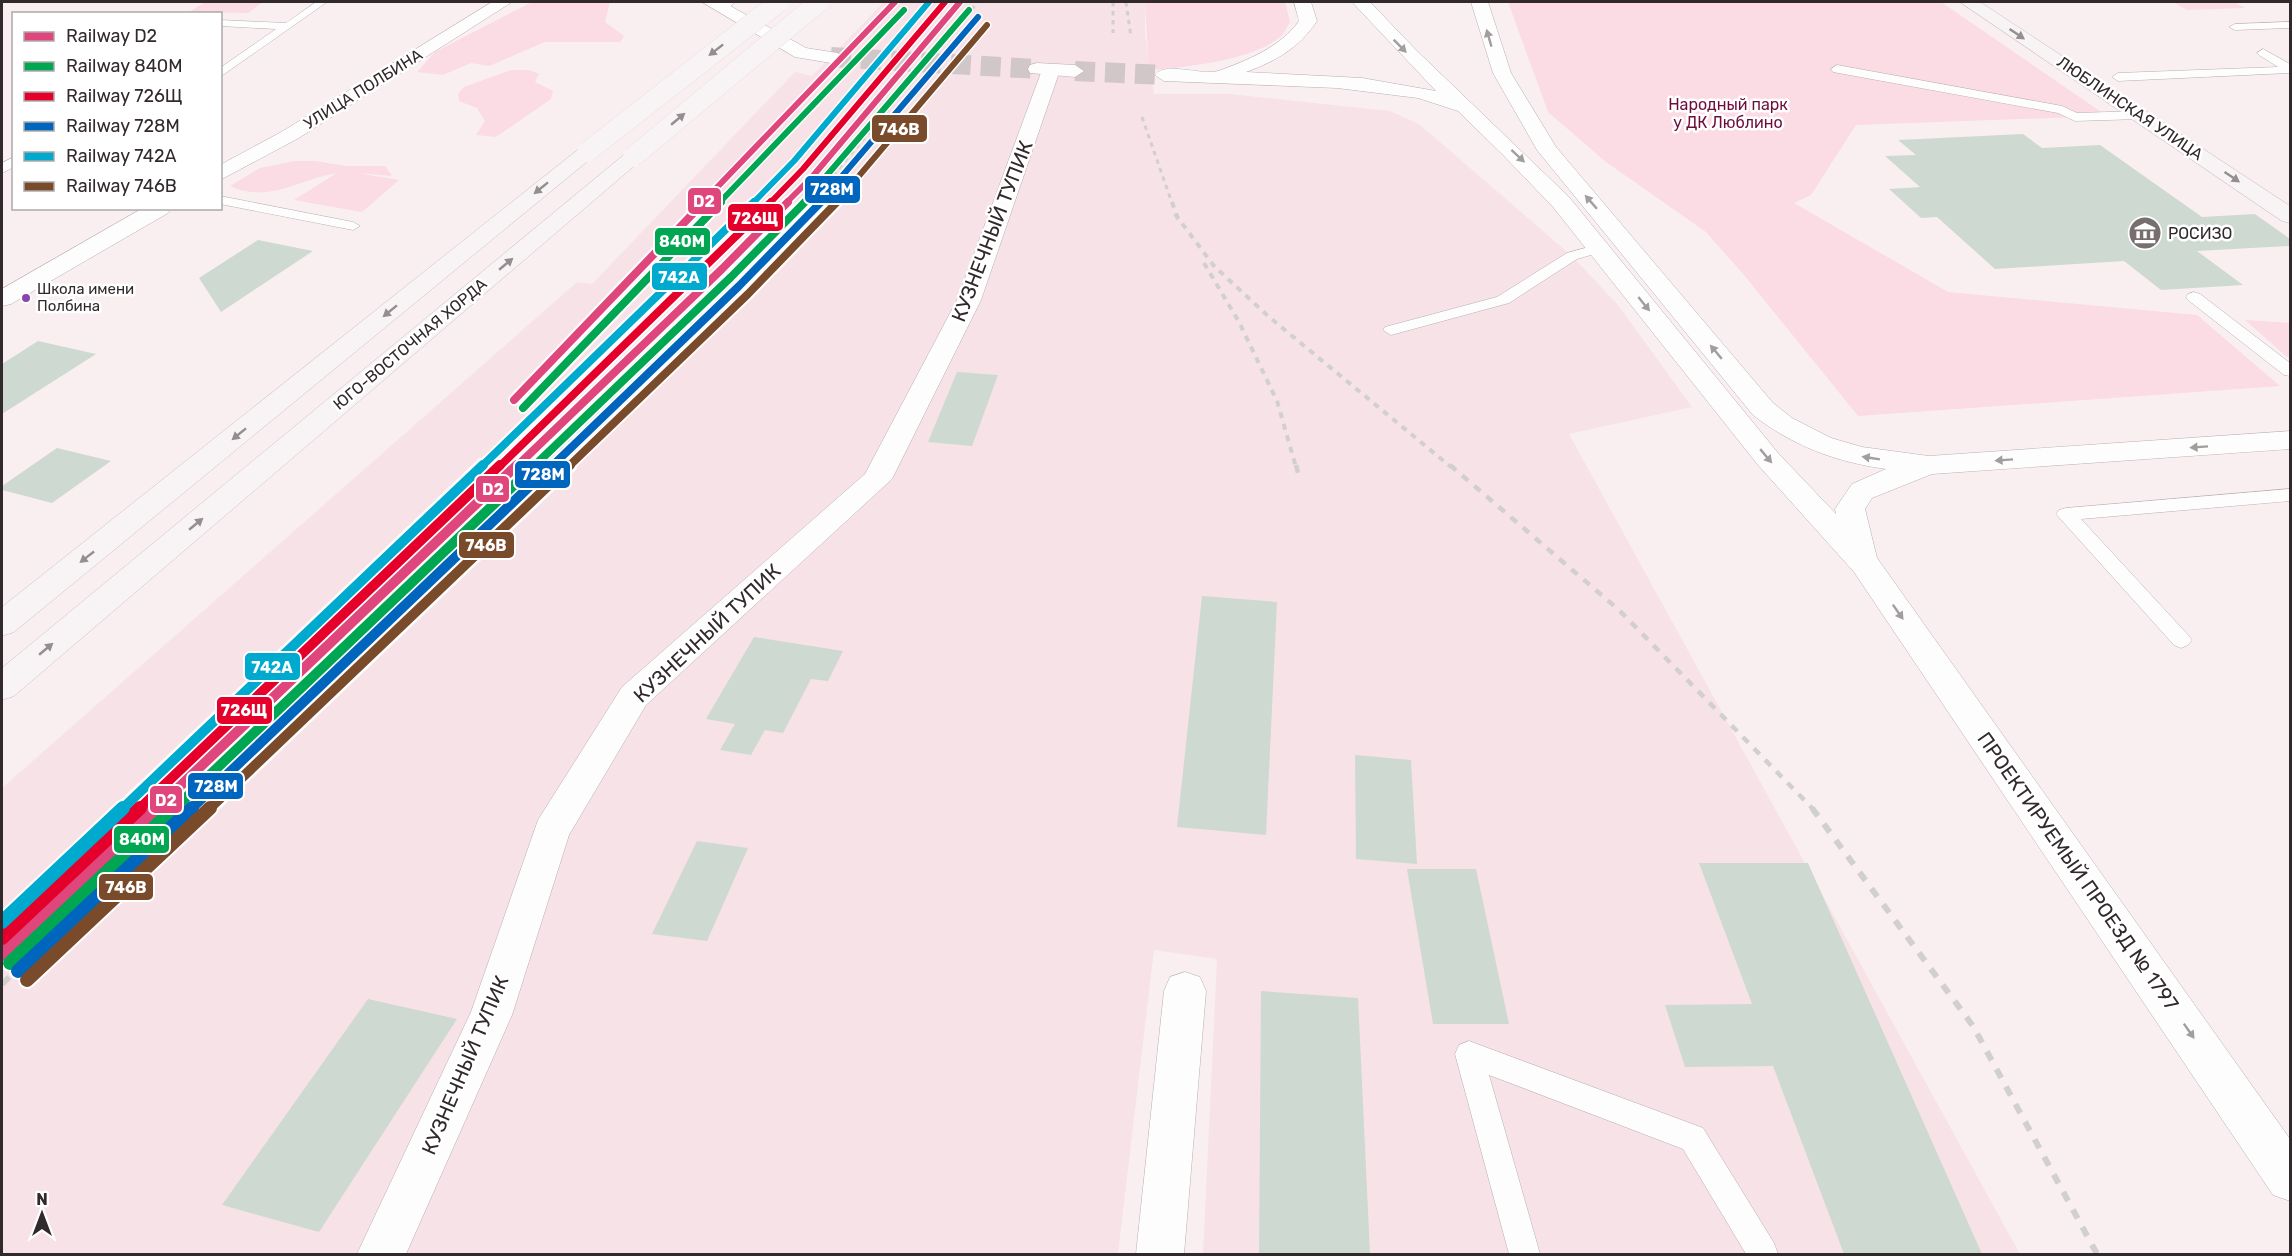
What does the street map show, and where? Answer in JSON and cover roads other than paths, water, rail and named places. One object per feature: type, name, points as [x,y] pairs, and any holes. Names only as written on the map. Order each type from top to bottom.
[{"type":"main road","name":"УЛИЦА ПОЛБИНА","points":[[222,173],[290,135],[503,2]]},
{"type":"main road","name":"ЮГО-ВОСТОЧНАЯ ХОРДА","points":[[2,624],[587,152],[779,2]]},
{"type":"main road","name":"ЮГО-ВОСТОЧНАЯ ХОРДА","points":[[2,687],[819,2]]},
{"type":"main road","points":[[1202,76],[1227,72],[1279,50],[1299,37],[1308,21],[1302,2]]},
{"type":"main road","points":[[1361,2],[1390,36],[1532,169],[1600,248],[1768,459],[1865,564]]},
{"type":"main road","points":[[1479,2],[1502,74],[1547,150],[1763,409],[1782,426],[1810,442],[1865,458],[1929,465],[2290,440]]},
{"type":"main road","name":"ЛЮБЛИНСКАЯ УЛИЦА","points":[[1969,2],[2143,105],[2290,216]]},
{"type":"main road","points":[[2002,2],[2031,20]]},
{"type":"main road","points":[[721,3],[801,53],[831,57]]},
{"type":"main road","points":[[1279,50],[1277,60],[1283,67],[1317,80]]},
{"type":"main road","name":"ЛЮБЛИНСКАЯ УЛИЦА","points":[[2099,64],[2118,77],[2143,105]]},
{"type":"main road","name":"КУЗНЕЧНЫЙ ТУПИК","points":[[381,1254],[491,1015],[551,831],[634,696],[693,641],[878,479],[969,300],[1054,70]]},
{"type":"main road","points":[[1164,75],[1317,80],[1412,91],[1447,101],[1474,117]]},
{"type":"main road","points":[[2,299],[157,210]]},
{"type":"main road","points":[[1865,564],[1850,510],[1862,491],[1887,479],[1929,465]]},
{"type":"main road","name":"ПРОЕКТИРУЕМЫЙ ПРОЕЗД № 1797","points":[[1865,564],[2290,1178]]},
{"type":"main road","points":[[1160,1254],[1185,991]]},
{"type":"lane","points":[[222,73],[322,2]]},
{"type":"lane","points":[[222,23],[287,26]]},
{"type":"lane","points":[[2235,27],[2290,25]]},
{"type":"lane","points":[[2263,53],[2290,69]]},
{"type":"lane","points":[[1837,69],[2062,110],[2075,117],[2143,105]]},
{"type":"lane","points":[[2118,77],[2290,69]]},
{"type":"lane","points":[[222,201],[353,226]]},
{"type":"lane","points":[[1391,330],[1503,300],[1572,256],[1600,248]]},
{"type":"lane","points":[[2194,297],[2290,371]]},
{"type":"lane","points":[[2181,640],[2066,514],[2290,495]]},
{"type":"lane","points":[[1524,1254],[1469,1054],[1693,1138],[1763,1254]]},
{"type":"tunnel","points":[[831,57],[1037,69]]},
{"type":"tunnel","points":[[1075,71],[1164,75]]},
{"type":"railway","points":[[810,203],[978,2]]},
{"type":"railway","points":[[1113,2],[1113,33]]},
{"type":"railway","points":[[1126,2],[1131,37]]},
{"type":"railway","points":[[1142,117],[1172,203]]},
{"type":"railway","points":[[542,467],[761,257],[811,202]]},
{"type":"railway","points":[[1172,202],[1177,217]]},
{"type":"railway","points":[[1177,217],[1214,266],[1268,316],[1451,467]]},
{"type":"railway","points":[[1177,217],[1179,222]]},
{"type":"railway","points":[[1204,263],[1239,322],[1277,401],[1296,467]]},
{"type":"railway","points":[[184,810],[544,465]]},
{"type":"railway","points":[[1296,465],[1298,473]]},
{"type":"railway","points":[[1450,465],[1619,610],[1814,810]]},
{"type":"railway","points":[[2,984],[185,808]]},
{"type":"railway","points":[[1812,808],[1973,1026],[2097,1254]]},
{"type":"rail line","name":"D2","points":[[514,400],[895,2]]},
{"type":"rail line","name":"742А","points":[[2,922],[265,674],[705,252],[794,161],[929,2]]},
{"type":"rail line","name":"726Щ","points":[[2,938],[274,682],[714,260],[803,169],[945,2]]},
{"type":"rail line","name":"D2","points":[[2,954],[282,691],[722,269],[812,177],[960,2]]},
{"type":"rail line","name":"840М","points":[[523,408],[904,10]]},
{"type":"rail line","name":"840М","points":[[10,963],[290,700],[731,277],[821,185],[969,10]]},
{"type":"rail line","name":"728М","points":[[18,971],[299,708],[739,286],[830,192],[978,17]]},
{"type":"rail line","name":"746В","points":[[27,980],[307,717],[748,294],[839,200],[987,25]]},
{"type":"place","name":"РОСИЗО","points":[[2145,233]]},
{"type":"place","name":"Школа имени Полбина","points":[[26,298]]},
{"type":"park label","name":"Народный парк у ДК Люблино","points":[[1728,113]]}]
